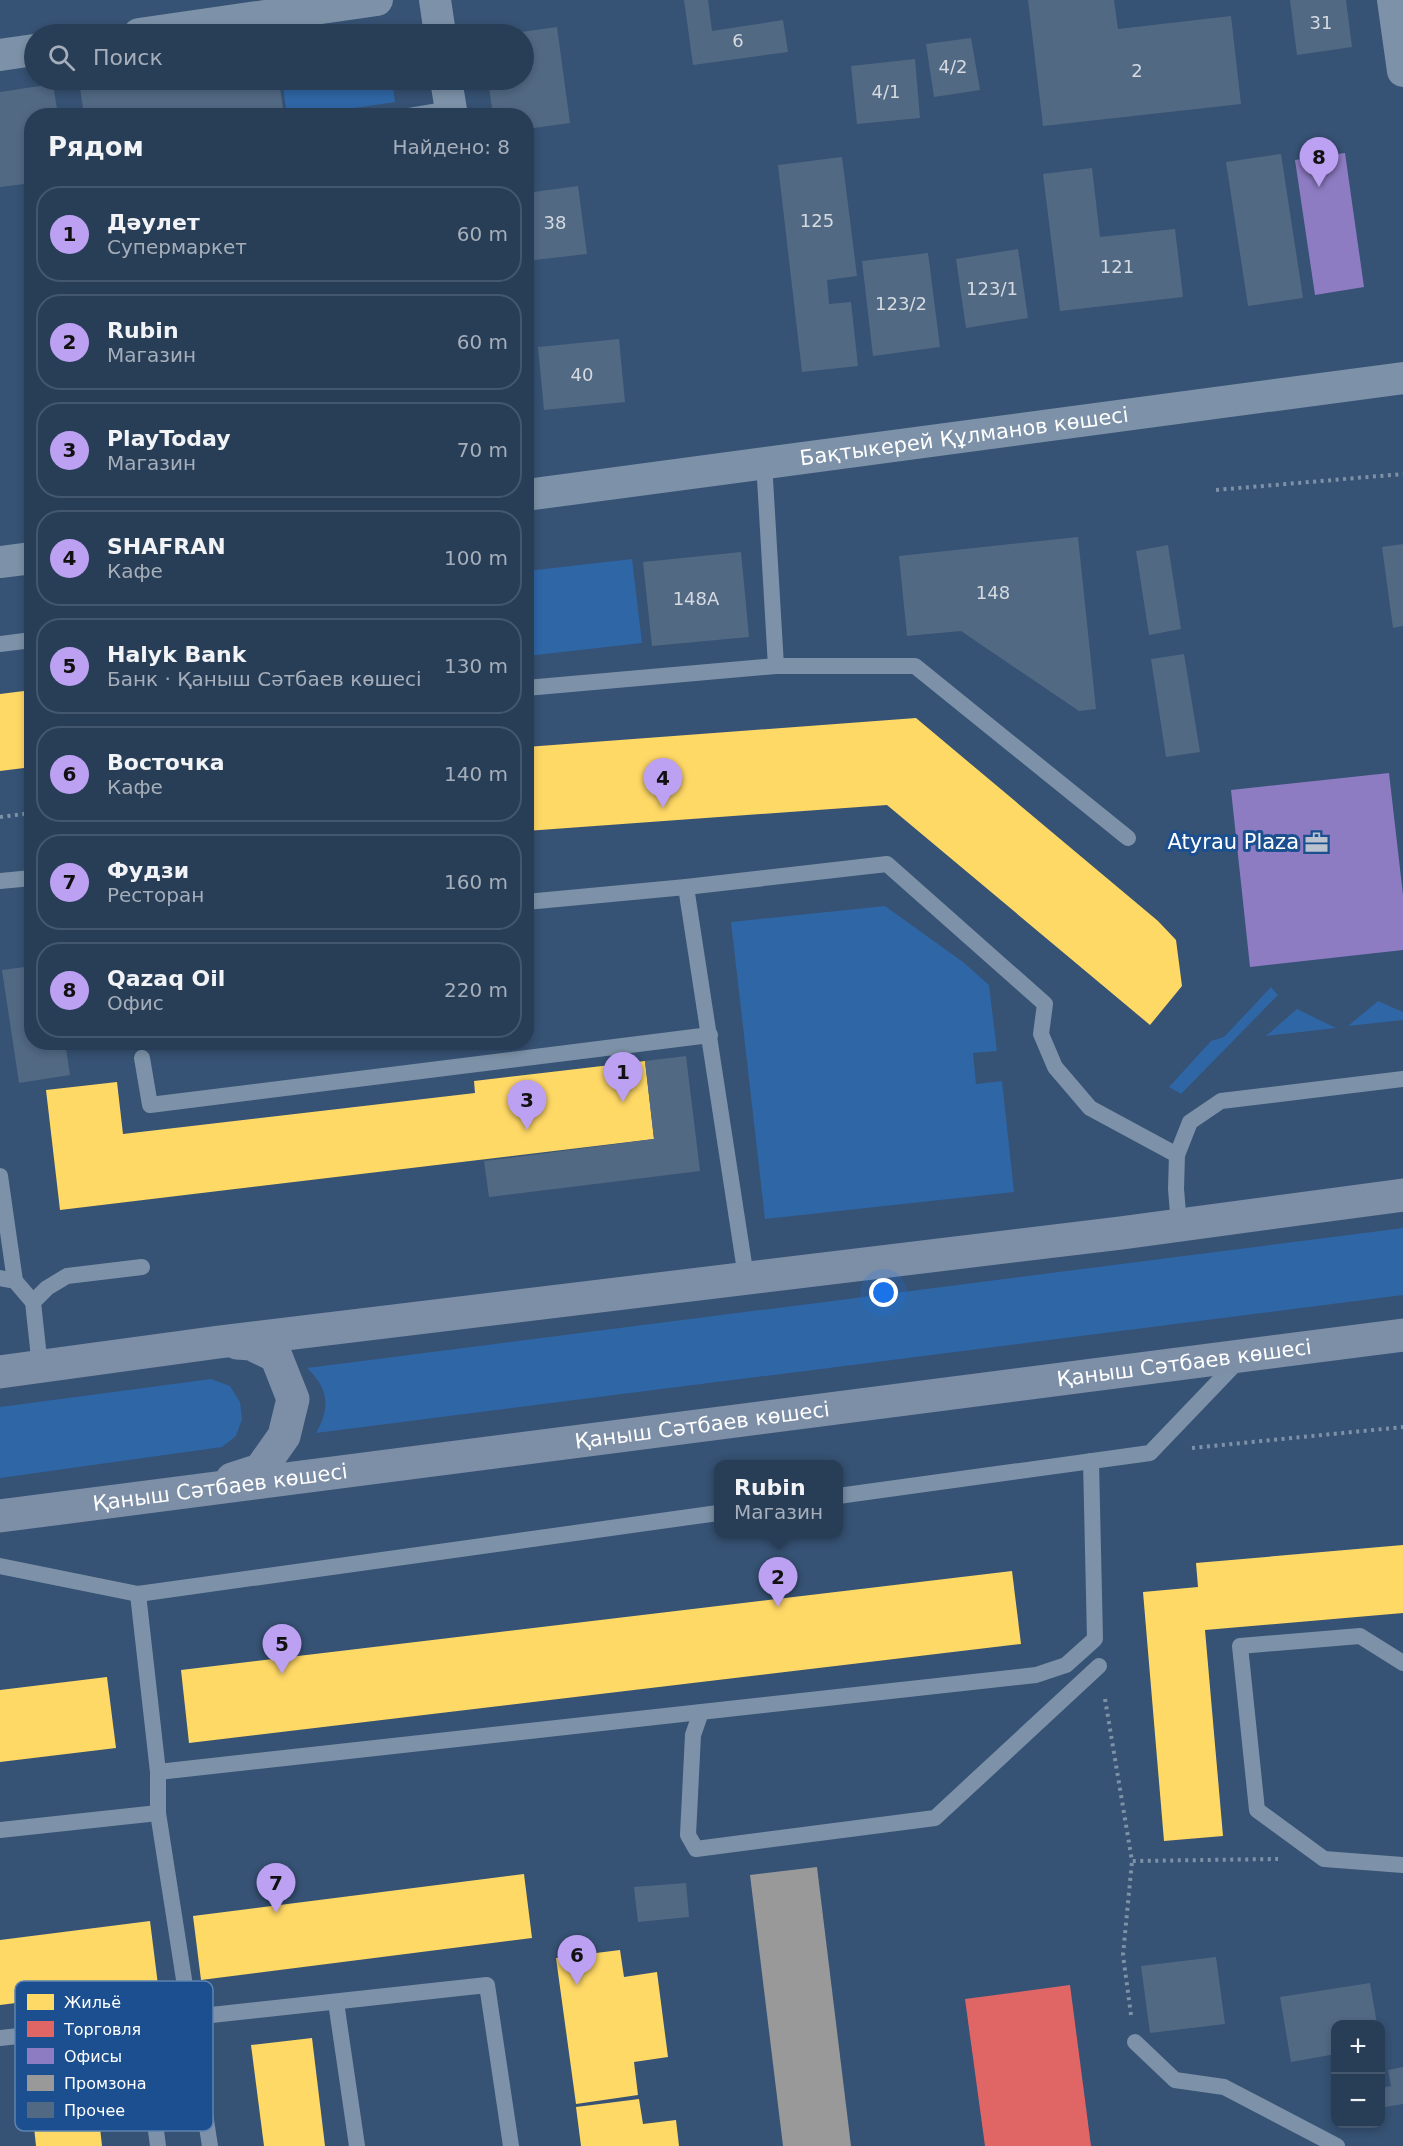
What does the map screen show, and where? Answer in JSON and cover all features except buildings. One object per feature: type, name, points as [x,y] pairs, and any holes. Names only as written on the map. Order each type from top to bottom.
[{"type":"main road","points":[[0,1372],[219,1342],[1179,1226],[1403,1195]]},
{"type":"main road","name":"Қаныш Сәтбаев көшесі","points":[[0,1516],[1403,1335]]},
{"type":"main road","points":[[202,1489],[260,1470],[284,1436],[293,1399],[276,1356],[251,1344],[219,1342]]},
{"type":"street","points":[[209,24],[377,0]]},
{"type":"street","points":[[435,0],[439,24]]},
{"type":"street","points":[[1393,0],[1403,70]]},
{"type":"street","points":[[0,55],[24,51]]},
{"type":"street","name":"Бақтыкерей Құлманов көшесі","points":[[534,494],[1403,378]]},
{"type":"street","points":[[0,562],[24,559]]},
{"type":"lane","points":[[431,108],[450,101]]},
{"type":"lane","points":[[764,462],[776,666]]},
{"type":"lane","points":[[0,644],[24,641]]},
{"type":"lane","points":[[534,687],[776,666],[915,666],[1128,838]]},
{"type":"lane","points":[[534,901],[686,887],[886,864],[1045,1004],[1041,1034],[1055,1067],[1090,1108],[1177,1155]]},
{"type":"lane","points":[[0,881],[24,879]]},
{"type":"lane","points":[[686,887],[746,1277]]},
{"type":"lane","points":[[142,1058],[150,1105],[710,1035]]},
{"type":"lane","points":[[1179,1226],[1176,1189],[1177,1155],[1190,1122],[1221,1101],[1403,1079]]},
{"type":"lane","points":[[0,1176],[8,1280],[33,1302],[40,1367]]},
{"type":"lane","points":[[33,1302],[47,1288],[67,1276],[142,1267]]},
{"type":"lane","points":[[843,1495],[1150,1453],[1244,1356]]},
{"type":"lane","points":[[158,1772],[1036,1675],[1066,1665],[1095,1639],[1091,1461]]},
{"type":"lane","points":[[0,1566],[138,1594],[714,1514]]},
{"type":"lane","points":[[138,1594],[158,1772],[158,1813],[183,1981]]},
{"type":"lane","points":[[1403,1663],[1360,1636],[1240,1646],[1257,1810],[1324,1859],[1403,1865]]},
{"type":"lane","points":[[701,1712],[693,1735],[688,1835],[696,1849],[935,1818],[1099,1666]]},
{"type":"lane","points":[[0,1830],[158,1813]]},
{"type":"lane","points":[[213,2016],[487,1985],[511,2146]]},
{"type":"lane","points":[[336,2002],[357,2146]]},
{"type":"lane","points":[[0,2038],[15,2036]]},
{"type":"lane","points":[[1135,2042],[1175,2080],[1224,2087],[1337,2146]]},
{"type":"lane","points":[[156,2131],[158,2146]]},
{"type":"lane","points":[[208,2131],[210,2146]]},
{"type":"path","points":[[1216,490],[1403,474]]},
{"type":"path","points":[[0,817],[24,814]]},
{"type":"path","points":[[1150,1453],[1403,1427]]},
{"type":"path","points":[[1099,1666],[1132,1861],[1123,1955],[1135,2042]]},
{"type":"path","points":[[1132,1861],[1324,1859]]},
{"type":"shaded area","points":[[283,90],[393,90],[395,102],[355,108],[286,108]]},
{"type":"shaded area","points":[[632,559],[642,643],[534,655],[534,570]]},
{"type":"shaded area","points":[[885,906],[963,962],[989,985],[997,1051],[973,1053],[976,1084],[1002,1081],[1014,1192],[765,1219],[731,922]]},
{"type":"shaded area","points":[[1271,987],[1278,995],[1181,1094],[1169,1087],[1211,1041],[1224,1037]]},
{"type":"shaded area","points":[[1378,1001],[1403,1012],[1403,1020],[1348,1026]]},
{"type":"shaded area","points":[[1297,1009],[1336,1028],[1266,1036]]},
{"type":"shaded area","points":[[1403,1228],[1403,1295],[316,1433],[324,1415],[325,1398],[319,1383],[307,1368]]},
{"type":"shaded area","points":[[211,1379],[230,1386],[240,1402],[242,1419],[236,1436],[222,1447],[0,1478],[0,1407]]},
{"type":"place","name":"Qazaq Oil","points":[[1319,187]]},
{"type":"place","name":"SHAFRAN","points":[[663,808]]},
{"type":"place","name":"Atyrau Plaza","points":[[1317,842]]},
{"type":"place","name":"Дәулет","points":[[623,1102]]},
{"type":"place","name":"PlayToday","points":[[527,1130]]},
{"type":"place","name":"Rubin","points":[[778,1607]]},
{"type":"place","name":"Halyk Bank","points":[[282,1674]]},
{"type":"place","name":"Фудзи","points":[[276,1913]]},
{"type":"place","name":"Восточка","points":[[577,1985]]}]
